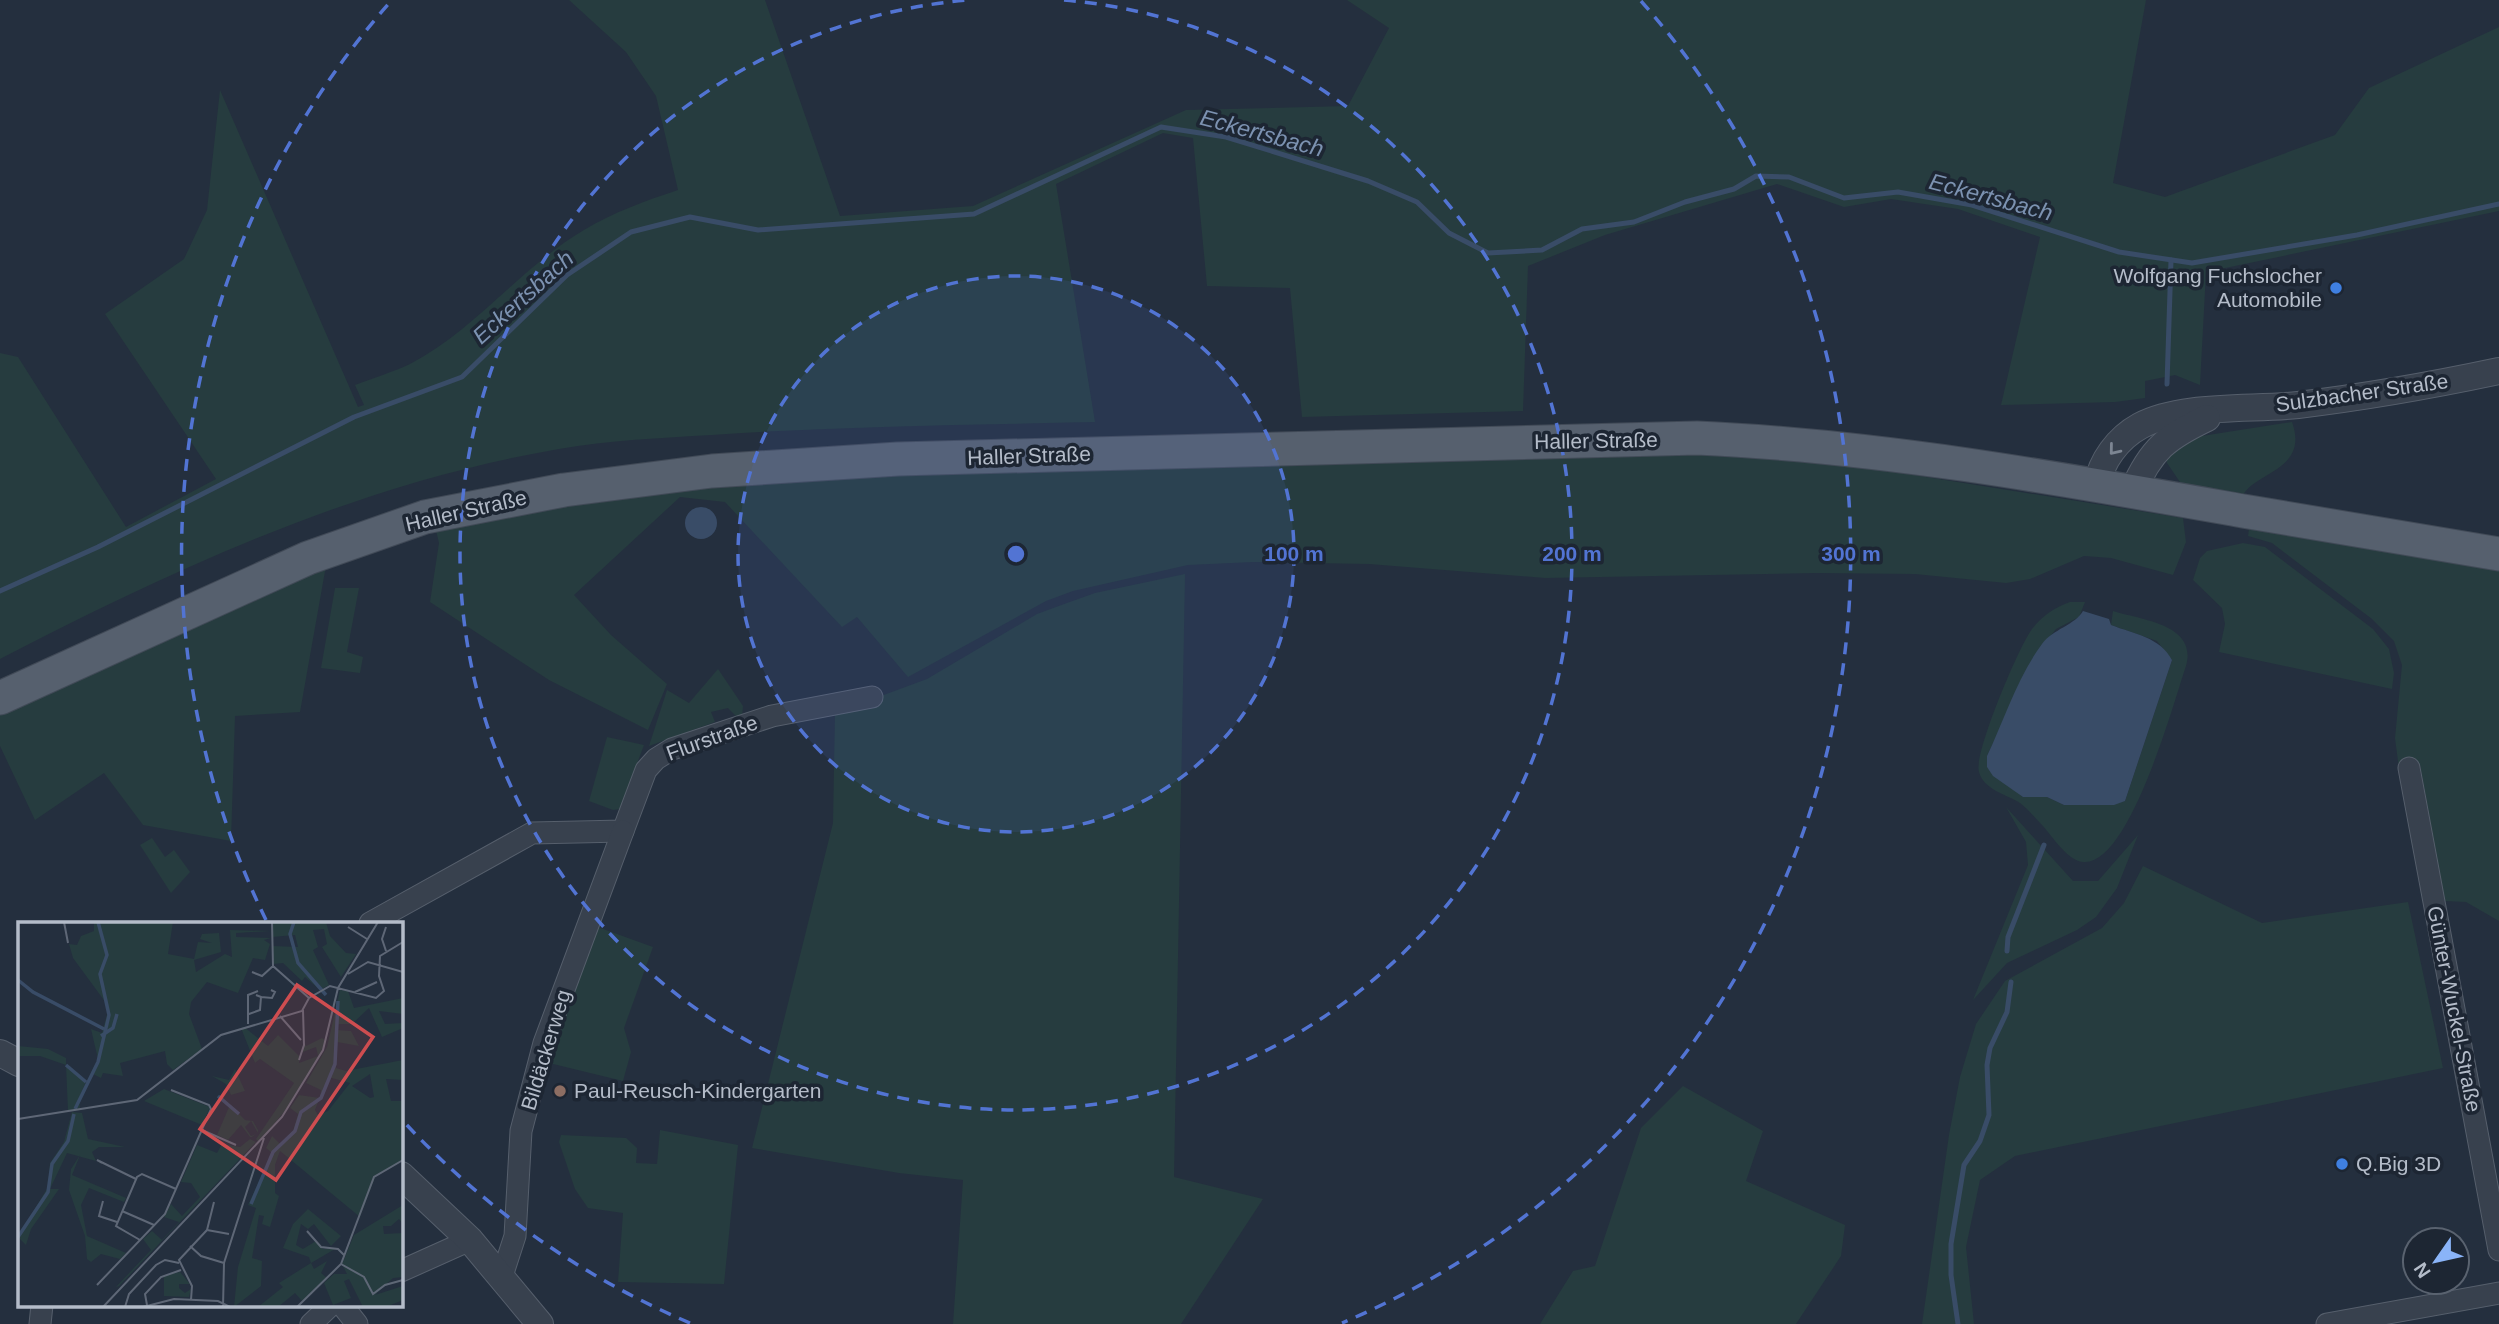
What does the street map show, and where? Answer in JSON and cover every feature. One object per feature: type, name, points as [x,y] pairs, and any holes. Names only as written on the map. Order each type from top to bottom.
[{"type":"main road","name":"Haller Straße","points":[[0,698],[308,558],[425,517],[564,490],[712,471],[898,459],[1698,438],[1859,450],[2097,485],[2499,554]]},
{"type":"street","name":"Sulzbacher Straße","points":[[2097,485],[2099,472],[2113,449],[2139,427],[2166,417],[2299,404],[2499,371]]},
{"type":"street","points":[[2133,491],[2145,465],[2164,442],[2225,410]]},
{"type":"street","name":"Flurstraße","points":[[623,831],[646,770],[656,759],[672,749],[772,716],[872,697]]},
{"type":"street","name":"Günter-Wuckel-Straße","points":[[2409,768],[2499,1250]]},
{"type":"street","points":[[372,922],[532,833],[623,831]]},
{"type":"street","name":"Bildäckerweg","points":[[502,1276],[515,1236],[522,1131],[544,1043],[623,831]]},
{"type":"street","points":[[0,1053],[18,1062]]},
{"type":"street","points":[[402,1176],[470,1240],[540,1324]]},
{"type":"street","points":[[402,1271],[470,1240]]},
{"type":"street","points":[[2327,1324],[2499,1293]]},
{"type":"street","points":[[40,1324],[42,1306]]},
{"type":"street","points":[[311,1324],[319,1320],[330,1306]]},
{"type":"street","points":[[343,1306],[357,1324]]},
{"type":"green space","points":[[569,0],[765,0],[840,216],[973,206],[1186,110],[1348,106],[1389,28],[1347,0],[2146,0],[2113,183],[2165,197],[2335,135],[2369,88],[2499,27],[2499,211],[2206,272],[2200,385],[2175,375],[2145,381],[2145,398],[2115,402],[2001,405],[2040,237],[1958,209],[1891,199],[1844,207],[1777,184],[1605,235],[1528,266],[1523,411],[1302,417],[1290,288],[1207,286],[1193,138],[1163,133],[1056,184],[1095,422],[856,428],[654,438],[578,446],[485,464],[413,483],[272,532],[134,592],[0,659],[0,353],[18,357],[126,527],[216,479],[105,314],[184,259],[207,210],[220,90],[358,407],[364,405],[355,385],[410,364],[434,350],[561,245],[607,218],[678,190],[656,96],[626,52]]},
{"type":"green space","points":[[2292,422],[2295,438],[2288,460],[2243,495],[2182,485],[2167,463],[2167,455],[2189,438]]},
{"type":"green space","points":[[1624,452],[1808,458],[2183,518],[2186,542],[2173,575],[2111,558],[2084,556],[2030,579],[2006,583],[1915,574],[1545,578],[1369,564],[1253,562],[1188,565],[1073,591],[1046,601],[908,677],[857,617],[842,627],[725,502],[680,497],[574,595],[611,635],[667,684],[648,730],[549,680],[430,602],[439,543],[435,526],[574,495],[890,474]]},
{"type":"green space","points":[[2249,529],[2499,571],[2499,921],[2466,902],[2445,901],[2420,765],[2399,769],[2395,738],[2402,665],[2394,641],[2372,619],[2272,543],[2248,536]]},
{"type":"green space","points":[[2243,543],[2265,547],[2373,629],[2389,649],[2394,673],[2392,689],[2219,652],[2225,624],[2222,608],[2193,580],[2200,558],[2207,551]]},
{"type":"green space","points":[[327,560],[300,712],[235,716],[231,841],[143,825],[104,773],[35,820],[0,746],[0,712]]},
{"type":"green space","points":[[1185,574],[1174,1177],[1263,1199],[1181,1324],[953,1324],[963,1180],[899,1173],[752,1148],[833,823],[835,713],[927,679],[1037,614],[1095,593]]},
{"type":"green space","points":[[335,588],[359,588],[347,652],[363,657],[360,673],[321,668]]},
{"type":"green space","points":[[2070,602],[2085,602],[2079,617],[2056,629],[2032,660],[1987,756],[1987,767],[2023,797],[2047,797],[2064,805],[2125,801],[2172,660],[2157,641],[2111,625],[2113,611],[2164,626],[2184,641],[2187,652],[2186,666],[2160,745],[2133,810],[2118,837],[2102,855],[2085,862],[2067,854],[2026,808],[1990,787],[1979,772],[1979,762],[1990,724],[2026,639],[2045,616]]},
{"type":"green space","points":[[718,669],[743,706],[742,717],[739,719],[728,708],[711,712],[715,722],[649,746],[667,690],[689,703]]},
{"type":"green space","points":[[607,737],[644,745],[620,809],[613,810],[589,801]]},
{"type":"green space","points":[[2006,807],[2073,881],[2098,881],[2138,835],[2117,888],[2096,917],[2077,930],[2007,963],[1973,1000],[2028,865],[2026,842]]},
{"type":"green space","points":[[152,838],[165,857],[174,850],[190,872],[171,893],[140,845]]},
{"type":"green space","points":[[2143,866],[2262,923],[2408,902],[2443,1068],[2015,1156],[1980,1180],[1966,1247],[1974,1324],[1922,1324],[1949,1135],[1960,1077],[1976,1024],[2005,981],[2102,928],[2124,903]]},
{"type":"green space","points":[[592,925],[653,947],[624,1028],[631,1052],[623,1081],[549,1063],[551,1040]]},
{"type":"green space","points":[[1683,1086],[1763,1131],[1746,1181],[1845,1225],[1841,1256],[1796,1324],[1540,1324],[1573,1271],[1595,1266],[1641,1128]]},
{"type":"green space","points":[[660,1130],[738,1145],[724,1284],[618,1282],[623,1213],[588,1208],[575,1189],[559,1142],[561,1135],[626,1138],[637,1148],[636,1163],[657,1164]]},
{"type":"water","points":[[701,507],[713,511],[717,523],[713,535],[701,539],[689,535],[685,523],[689,511]]},
{"type":"water","points":[[2083,611],[2109,619],[2111,625],[2153,641],[2167,652],[2172,660],[2125,801],[2114,805],[2064,805],[2047,797],[2023,797],[1993,776],[1987,767],[1987,756],[2033,657],[2052,634],[2075,620]]},
{"type":"waterway","name":"Eckertsbach","points":[[0,591],[98,547],[354,417],[462,377],[567,275],[631,232],[690,217],[758,230],[974,214],[1161,127],[1226,137],[1368,181],[1417,202],[1449,233],[1488,253],[1542,250],[1582,229],[1634,222],[1685,202],[1734,189],[1756,176],[1789,177],[1844,198],[1898,192],[1972,205],[2119,252],[2192,263],[2357,235],[2499,204]]},
{"type":"waterway","points":[[2167,384],[2171,260]]},
{"type":"waterway","points":[[2007,951],[2008,937],[2044,845]]},
{"type":"waterway","points":[[1958,1324],[1951,1275],[1951,1244],[1964,1165],[1980,1141],[1989,1115],[1987,1065],[1990,1048],[2007,1012],[2011,982]]},
{"type":"place","name":"Wolfgang Fuchslocher Automobile","points":[[2336,288]]},
{"type":"place","name":"Paul-Reusch-Kindergarten","points":[[560,1091]]},
{"type":"place","name":"Q.Big 3D","points":[[2342,1164]]}]
